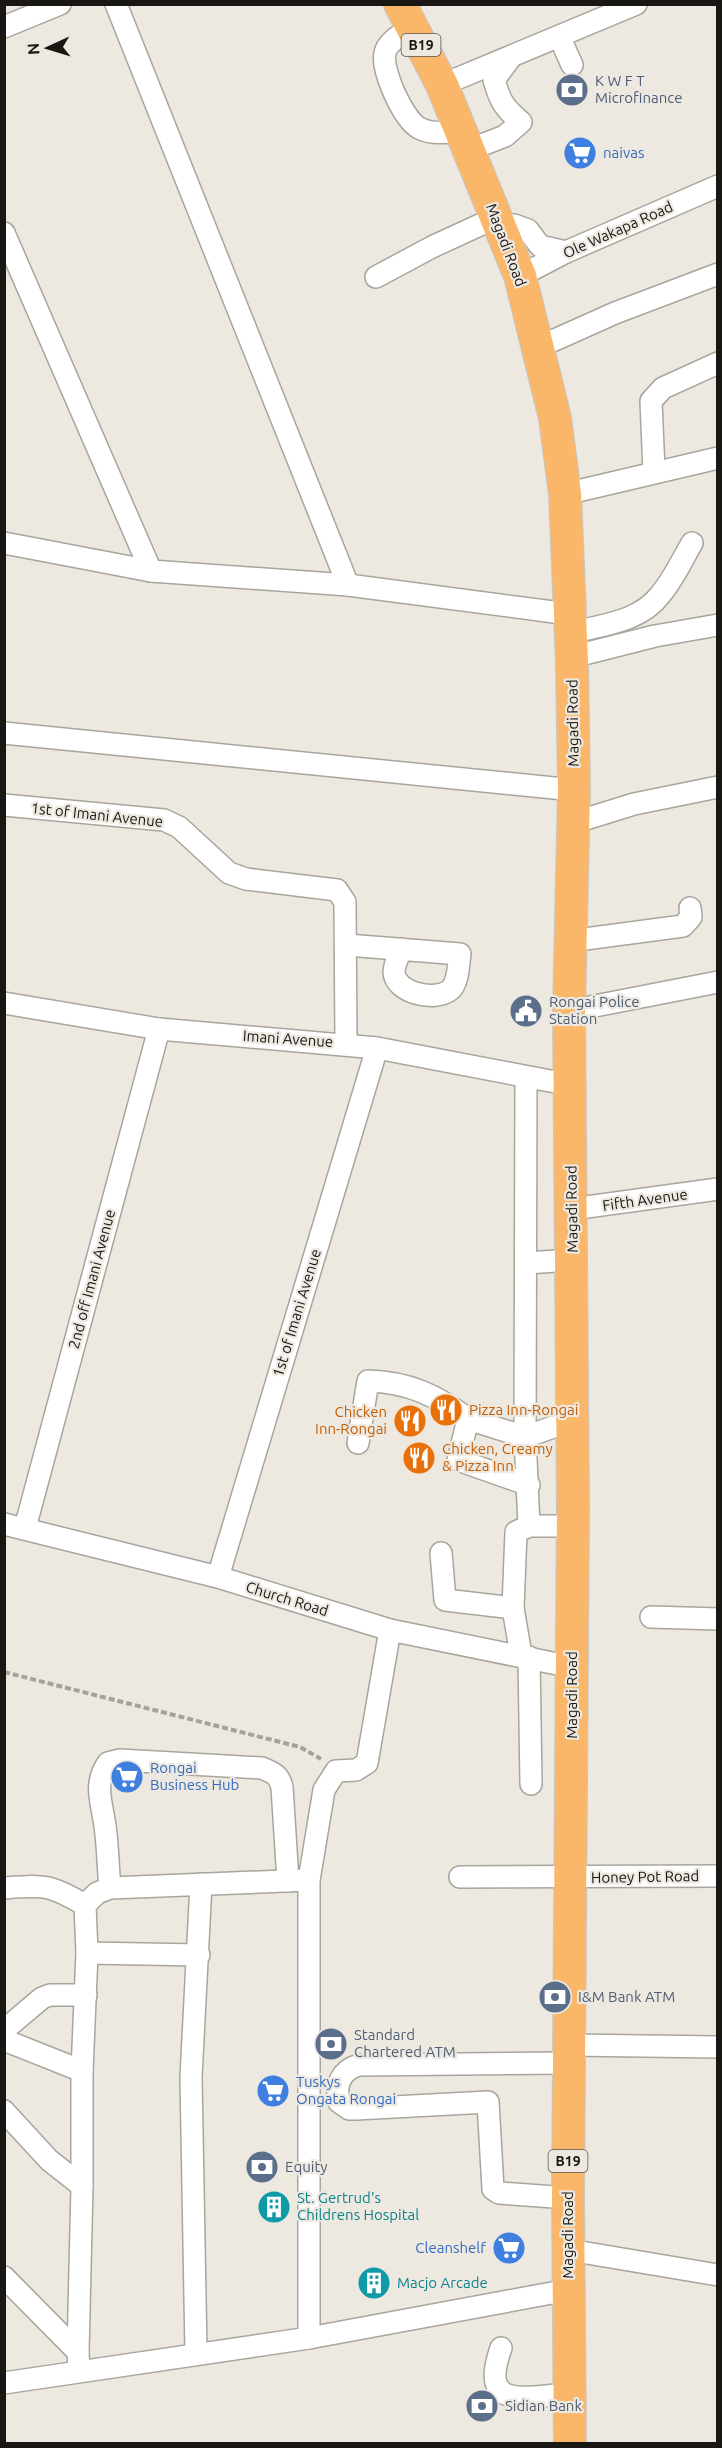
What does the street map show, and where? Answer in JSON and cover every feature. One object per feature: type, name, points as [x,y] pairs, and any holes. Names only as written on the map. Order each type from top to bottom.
[{"type":"highway","name":"Magadi Road","points":[[406,16],[442,85],[520,276],[555,418],[565,494],[574,790],[568,1011],[571,1085],[573,1420],[572,1878],[568,2198],[570,2444]]},
{"type":"street","points":[[4,27],[60,4]]},
{"type":"street","points":[[116,4],[348,585]]},
{"type":"street","points":[[442,85],[512,55],[560,38],[636,4]]},
{"type":"street","points":[[406,16],[384,54],[390,81],[405,115],[419,128],[465,140],[505,136],[521,122],[506,109],[498,96],[494,80],[512,55]]},
{"type":"street","points":[[560,38],[572,65]]},
{"type":"street","name":"Ole Wakapa Road","points":[[520,276],[566,252],[717,186]]},
{"type":"street","points":[[376,277],[432,247],[498,221],[528,230],[540,246],[566,252]]},
{"type":"street","points":[[4,233],[151,571]]},
{"type":"street","points":[[539,347],[615,313],[717,274]]},
{"type":"street","points":[[654,471],[651,400],[663,388],[717,363]]},
{"type":"street","points":[[565,494],[654,471],[717,458]]},
{"type":"street","points":[[4,543],[151,571],[348,585],[571,635],[655,636],[717,625]]},
{"type":"street","points":[[571,635],[620,621],[645,610],[660,596],[692,543]]},
{"type":"street","points":[[4,734],[574,790]]},
{"type":"street","points":[[573,823],[634,804],[717,787]]},
{"type":"street","name":"1st of Imani Avenue","points":[[4,805],[164,820],[179,827],[229,873],[246,879],[337,890],[345,902],[346,1044]]},
{"type":"street","points":[[570,941],[682,926],[691,917],[690,908]]},
{"type":"street","points":[[347,945],[401,949]]},
{"type":"street","points":[[568,1011],[717,982]]},
{"type":"street","name":"Imani Avenue","points":[[4,1003],[159,1029],[377,1048],[571,1085]]},
{"type":"street","name":"2nd off Imani Avenue","points":[[15,1526],[159,1029]]},
{"type":"street","name":"1st of Imani Avenue","points":[[218,1577],[377,1048]]},
{"type":"street","points":[[526,1077],[525,1437],[529,1485],[529,1526]]},
{"type":"street","name":"Fifth Avenue","points":[[572,1209],[717,1189]]},
{"type":"street","points":[[526,1263],[572,1260]]},
{"type":"street","points":[[358,1443],[368,1381],[391,1382],[442,1400],[468,1419],[525,1437],[573,1420]]},
{"type":"street","points":[[468,1419],[458,1460],[529,1485]]},
{"type":"street","name":"Church Road","points":[[15,1526],[218,1577],[390,1630],[572,1667]]},
{"type":"street","points":[[531,1784],[525,1656],[513,1608],[516,1532],[529,1526],[573,1526]]},
{"type":"street","points":[[441,1553],[445,1600],[513,1608]]},
{"type":"street","points":[[651,1617],[717,1619]]},
{"type":"street","points":[[309,2338],[309,1880],[324,1790],[336,1771],[356,1770],[367,1763],[390,1630]]},
{"type":"street","points":[[110,1888],[99,1783],[102,1771],[108,1763],[120,1761],[262,1768],[274,1773],[279,1778],[282,1787],[288,1881]]},
{"type":"street","name":"Honey Pot Road","points":[[460,1876],[572,1878],[650,1875],[717,1876]]},
{"type":"street","points":[[78,2361],[82,2071],[87,1953],[85,1905],[97,1893],[110,1888],[309,1880]]},
{"type":"street","points":[[196,2353],[191,2077],[201,1884]]},
{"type":"street","points":[[4,1888],[43,1885],[60,1890],[85,1905]]},
{"type":"street","points":[[87,1953],[199,1955]]},
{"type":"street","points":[[4,2030],[42,1998],[50,1995],[86,1995]]},
{"type":"street","points":[[4,2040],[82,2071]]},
{"type":"street","points":[[568,2198],[499,2193],[493,2189],[488,2102],[349,2109],[339,2102],[336,2092],[344,2074],[350,2068],[359,2066],[717,2047]]},
{"type":"street","points":[[4,2110],[49,2160],[82,2186]]},
{"type":"street","points":[[569,2250],[717,2275]]},
{"type":"street","points":[[4,2277],[78,2361]]},
{"type":"street","points":[[4,2383],[78,2361],[196,2353],[309,2338],[568,2289]]},
{"type":"street","points":[[501,2348],[494,2372],[497,2388],[503,2393],[516,2397],[569,2394]]},
{"type":"path","points":[[4,1672],[300,1747],[313,1753],[336,1771]]},
{"type":"place","name":"K W F T Microfinance","points":[[572,90]]},
{"type":"place","name":"naivas","points":[[580,153]]},
{"type":"place","name":"Rongai Police Station","points":[[526,1011]]},
{"type":"place","name":"Pizza Inn-Rongai","points":[[446,1410]]},
{"type":"place","name":"Chicken Inn-Rongai","points":[[410,1421]]},
{"type":"place","name":"Chicken, Creamy & Pizza Inn","points":[[419,1458]]},
{"type":"place","name":"Rongai Business Hub","points":[[127,1777]]},
{"type":"place","name":"I&M Bank ATM","points":[[555,1997]]},
{"type":"place","name":"Standard Chartered ATM","points":[[331,2044]]},
{"type":"place","name":"Tuskys Ongata Rongai","points":[[273,2091]]},
{"type":"place","name":"Equity","points":[[262,2167]]},
{"type":"place","name":"St. Gertrud's Childrens Hospital","points":[[274,2207]]},
{"type":"place","name":"Cleanshelf","points":[[509,2248]]},
{"type":"place","name":"Macjo Arcade","points":[[374,2283]]},
{"type":"place","name":"Sidian Bank","points":[[482,2406]]}]
